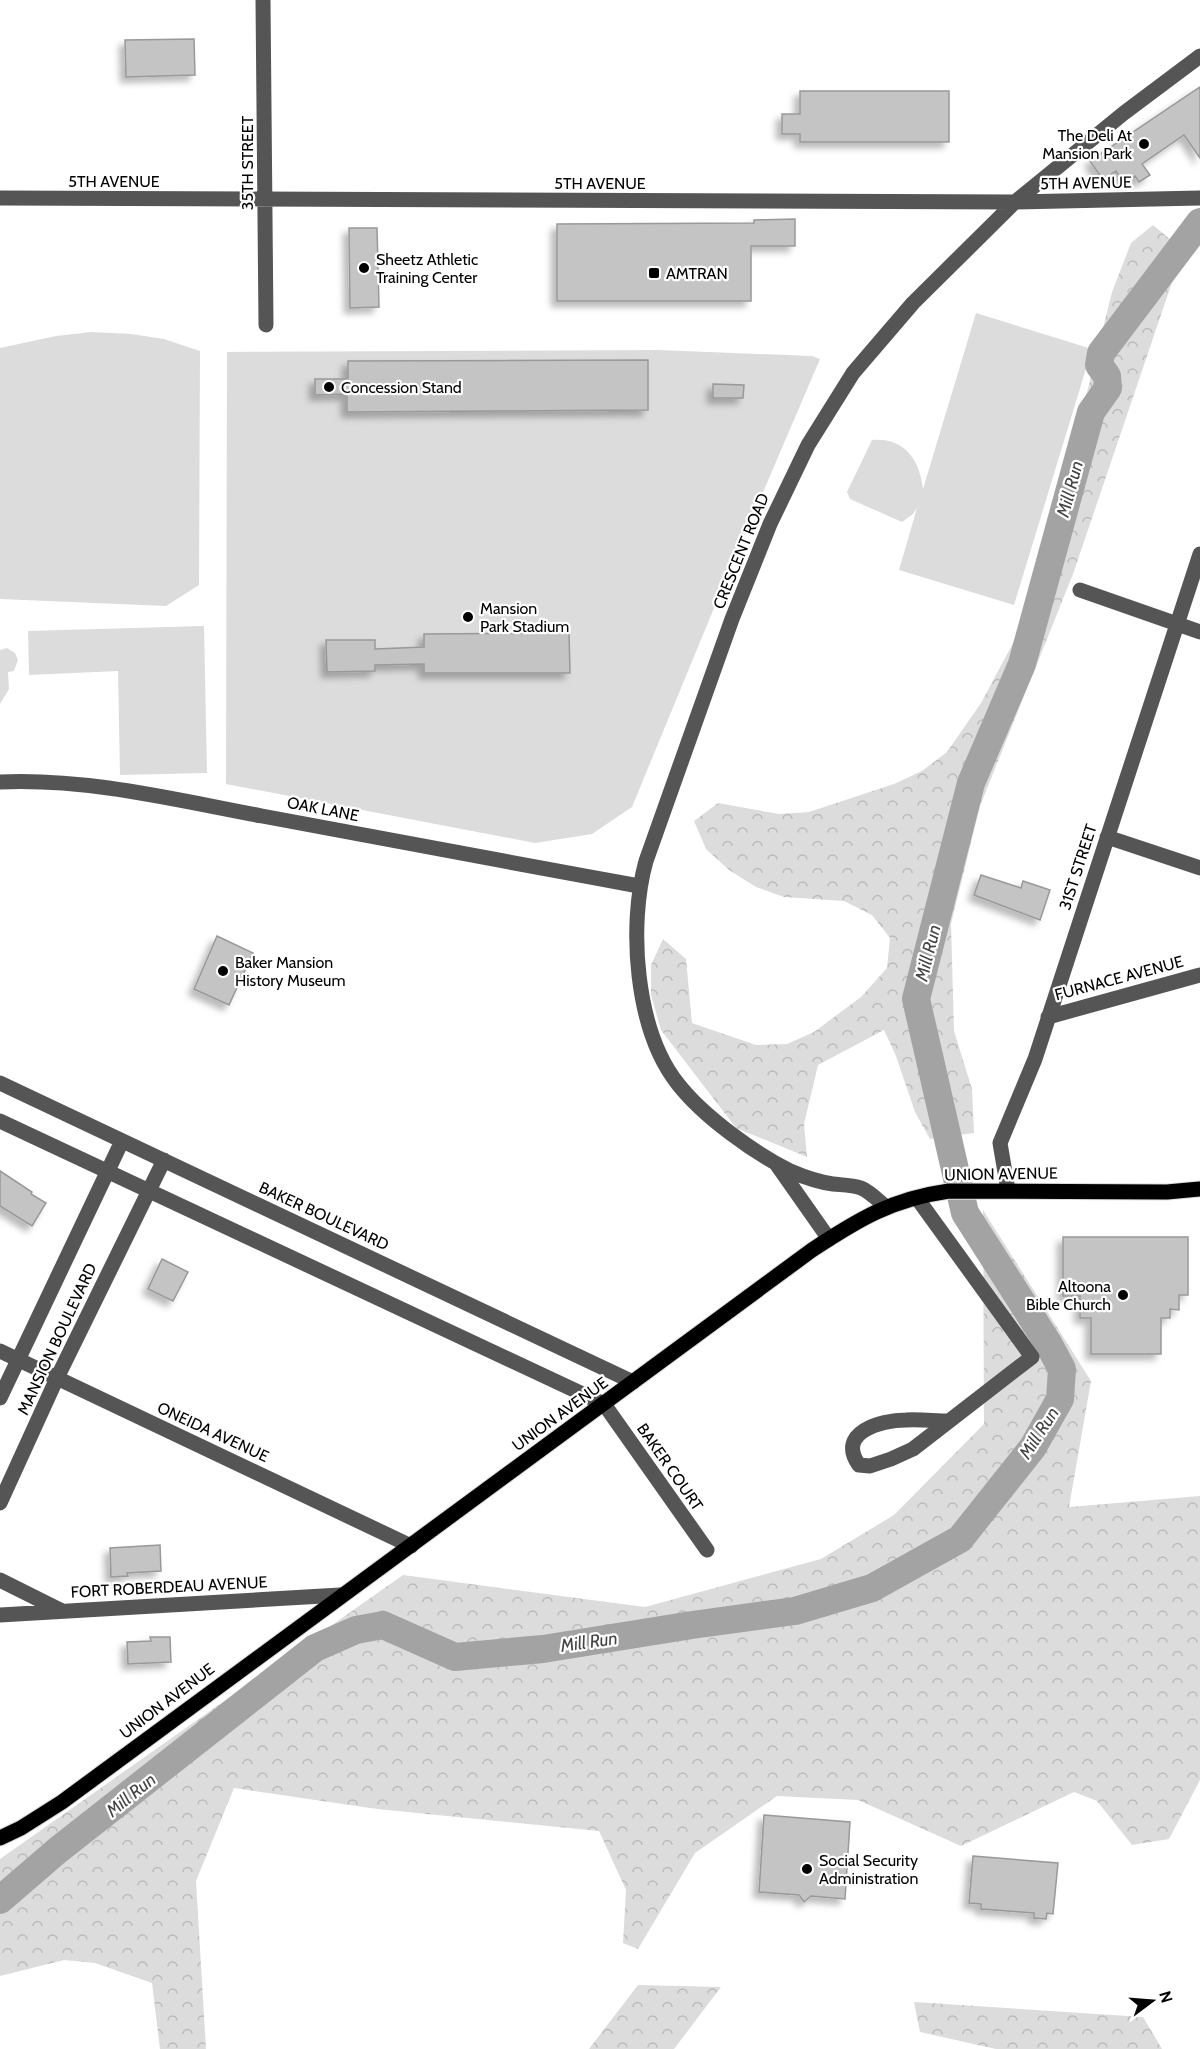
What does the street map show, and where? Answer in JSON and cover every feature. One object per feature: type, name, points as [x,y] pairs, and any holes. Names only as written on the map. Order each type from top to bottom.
[{"type":"main road","name":"UNION AVENUE","points":[[0,1838],[21,1828],[62,1802],[340,1595],[411,1546],[858,1220],[886,1207],[949,1191],[1158,1192],[1200,1189]]},
{"type":"street","name":"35TH STREET","points":[[263,0],[266,325]]},
{"type":"street","name":"CRESCENT ROAD","points":[[886,1207],[862,1188],[807,1178],[774,1161],[727,1129],[696,1104],[678,1084],[664,1064],[654,1040],[640,980],[636,946],[639,886],[732,619],[770,524],[808,444],[853,373],[914,303],[1015,202],[1124,113],[1200,56]]},
{"type":"street","name":"5TH AVENUE","points":[[0,198],[1015,202],[1200,198]]},
{"type":"street","name":"31ST STREET","points":[[1008,1190],[1000,1143],[1035,1059],[1200,554]]},
{"type":"street","points":[[1080,590],[1200,632]]},
{"type":"street","name":"OAK LANE","points":[[0,782],[66,783],[148,795],[639,886]]},
{"type":"street","points":[[1107,837],[1200,868]]},
{"type":"street","name":"FURNACE AVENUE","points":[[1048,1017],[1200,975]]},
{"type":"street","name":"BAKER BOULEVARD","points":[[0,1083],[633,1382]]},
{"type":"street","points":[[0,1121],[603,1404]]},
{"type":"street","name":"MANSION BOULEVARD","points":[[0,1398],[122,1141]]},
{"type":"street","name":"MANSION BOULEVARD","points":[[0,1503],[57,1378],[164,1160]]},
{"type":"street","name":"CRESCENT ROAD","points":[[774,1161],[829,1239]]},
{"type":"street","points":[[917,1198],[1032,1357],[913,1449],[891,1460],[870,1466],[859,1465],[852,1455],[852,1443],[859,1433],[875,1426],[903,1419],[949,1421]]},
{"type":"street","name":"ONEIDA AVENUE","points":[[0,1351],[411,1546]]},
{"type":"street","name":"BAKER COURT","points":[[603,1404],[707,1551]]},
{"type":"street","points":[[0,1580],[63,1611]]},
{"type":"street","name":"FORT ROBERDEAU AVENUE","points":[[0,1615],[340,1595]]},
{"type":"green space","points":[[1153,225],[1183,250],[1073,574],[980,806],[951,924],[954,1031],[972,1089],[974,1133],[930,1139],[915,1112],[896,1056],[884,1030],[818,1065],[804,1124],[807,1157],[736,1128],[661,1030],[651,995],[651,965],[663,939],[686,959],[692,1023],[756,1045],[787,1044],[814,1032],[861,997],[887,968],[890,938],[872,915],[844,901],[784,897],[756,887],[729,870],[706,849],[694,821],[718,803],[779,814],[809,812],[894,784],[922,771],[947,752],[981,703],[1021,628],[1074,445],[1112,292],[1131,243]]},
{"type":"green space","points":[[976,313],[1092,349],[1014,605],[899,570],[917,508],[902,522],[850,499],[847,492],[872,440],[893,442],[909,453],[918,469],[923,489]]},
{"type":"green space","points":[[91,332],[131,334],[164,339],[200,351],[199,585],[166,606],[0,599],[0,348],[56,336]]},
{"type":"green space","name":"Mansion Park Stadium","points":[[658,350],[812,356],[820,359],[632,807],[592,834],[535,843],[226,784],[227,352]]},
{"type":"green space","points":[[204,626],[207,773],[120,775],[118,671],[29,675],[28,631]]},
{"type":"green space","points":[[7,648],[15,653],[18,660],[14,671],[8,672],[9,689],[0,704],[0,650]]},
{"type":"green space","points":[[983,1210],[1091,1381],[1069,1507],[1200,1496],[1200,1780],[1169,1839],[1132,1845],[1097,1801],[1074,1792],[961,1846],[858,1800],[777,1796],[695,1853],[638,1949],[623,1943],[626,1890],[599,1831],[377,1809],[234,1788],[196,1881],[206,2049],[160,2049],[152,1983],[95,1963],[64,1960],[0,1976],[0,1859],[403,1575],[645,1607],[821,1559],[894,1515],[984,1424]]},
{"type":"green space","points":[[638,1985],[721,1987],[674,2049],[589,2049]]},
{"type":"green space","points":[[914,2002],[1143,2017],[1162,2049],[996,2049],[920,2032]]},
{"type":"building","points":[[194,39],[195,75],[126,77],[125,40]]},
{"type":"building","name":"The Deli At Mansion Park","points":[[1200,87],[1200,158],[1184,135],[1142,164],[1150,175],[1139,182],[1135,176],[1128,181],[1122,181],[1116,171],[1103,180],[1090,161]]},
{"type":"building","points":[[800,91],[949,91],[949,142],[800,142],[800,134],[782,134],[782,114],[800,114]]},
{"type":"building","name":"AMTRAN","points":[[795,219],[795,246],[751,246],[751,301],[557,301],[557,224],[754,223],[754,220]]},
{"type":"building","name":"Sheetz Athletic Training Center","points":[[349,228],[377,228],[379,307],[350,308]]},
{"type":"building","points":[[648,360],[648,410],[347,412],[347,394],[315,395],[315,379],[348,379],[348,361]]},
{"type":"building","points":[[713,384],[744,385],[743,398],[713,398]]},
{"type":"building","points":[[569,633],[570,673],[424,673],[424,664],[375,665],[375,671],[327,672],[326,640],[375,640],[375,649],[424,647],[424,634]]},
{"type":"building","points":[[981,875],[1021,888],[1023,881],[1050,890],[1040,920],[974,895]]},
{"type":"building","name":"Baker Mansion History Museum","points":[[217,936],[253,953],[229,1005],[194,989]]},
{"type":"building","points":[[0,1171],[46,1203],[32,1226],[0,1206]]},
{"type":"building","name":"Altoona Bible Church","points":[[1063,1237],[1188,1237],[1188,1295],[1179,1295],[1179,1310],[1170,1309],[1170,1318],[1161,1318],[1161,1354],[1091,1354],[1091,1318],[1080,1318],[1080,1296],[1063,1296]]},
{"type":"building","points":[[162,1259],[188,1272],[173,1301],[148,1289]]},
{"type":"building","points":[[160,1545],[161,1571],[127,1573],[128,1576],[111,1577],[110,1548]]},
{"type":"building","points":[[150,1637],[170,1637],[171,1662],[128,1664],[127,1642],[151,1641]]},
{"type":"building","points":[[764,1815],[850,1822],[845,1899],[811,1896],[804,1902],[799,1895],[759,1892]]},
{"type":"building","points":[[973,1856],[1058,1863],[1053,1914],[1047,1913],[1046,1919],[1034,1918],[1034,1913],[981,1909],[981,1904],[969,1903]]},
{"type":"waterway","name":"Mill Run","points":[[0,1900],[58,1850],[315,1648],[356,1630],[383,1625],[455,1657],[543,1649],[795,1611],[872,1588],[960,1539],[1033,1447],[1060,1399],[1062,1369],[1048,1343],[965,1213],[916,999],[971,783],[1022,664],[1091,412],[1108,388],[1107,376],[1099,365],[1101,353],[1200,222]]},
{"type":"place","name":"The Deli At Mansion Park","points":[[1144,144]]},
{"type":"place","name":"Sheetz Athletic Training Center","points":[[364,268]]},
{"type":"place","name":"AMTRAN","points":[[654,273]]},
{"type":"place","name":"Concession Stand","points":[[329,387]]},
{"type":"place","name":"Mansion Park Stadium","points":[[468,617]]},
{"type":"place","name":"Baker Mansion History Museum","points":[[223,971]]},
{"type":"place","name":"Altoona Bible Church","points":[[1123,1295]]},
{"type":"place","name":"Social Security Administration","points":[[807,1869]]}]
